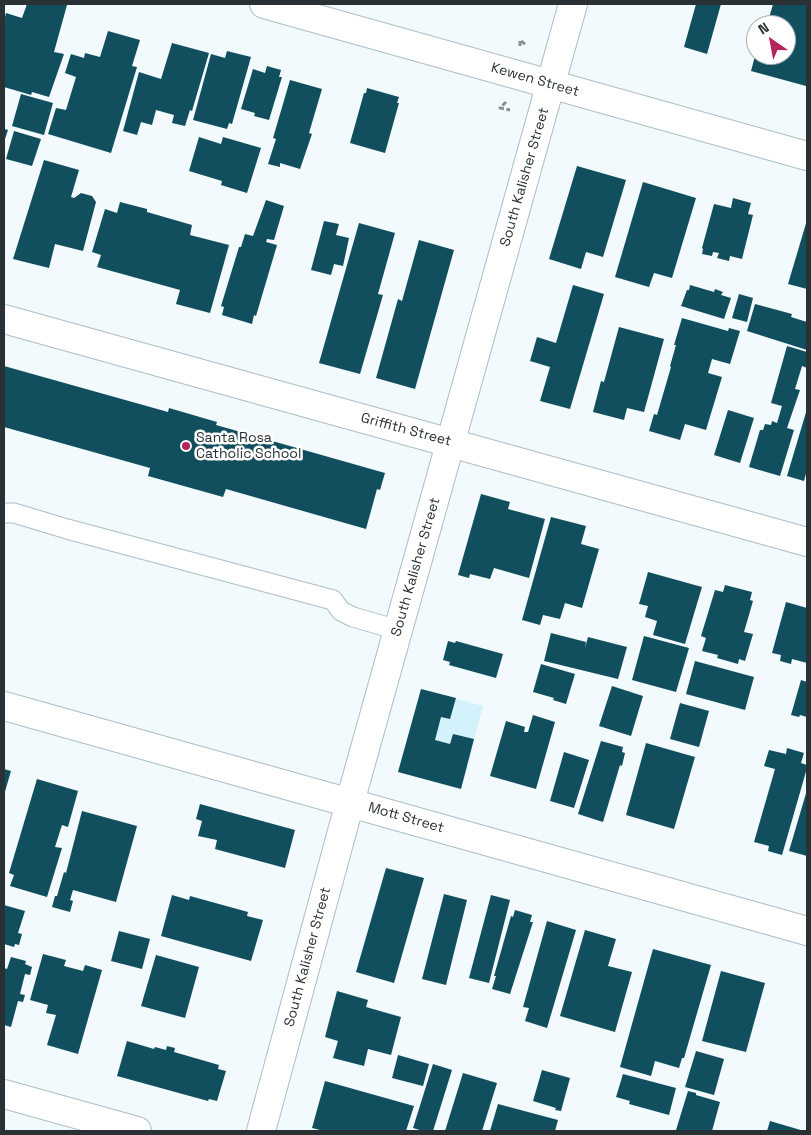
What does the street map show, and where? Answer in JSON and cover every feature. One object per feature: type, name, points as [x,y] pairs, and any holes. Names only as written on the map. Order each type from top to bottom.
[{"type":"street","name":"Kewen Street","points":[[264,4],[807,156]]},
{"type":"street","name":"South Kalisher Street","points":[[261,1131],[350,802],[574,4]]},
{"type":"street","name":"Griffith Street","points":[[4,319],[807,542]]},
{"type":"street","name":"Mott Street","points":[[4,706],[807,931]]},
{"type":"street","points":[[4,1094],[137,1131]]},
{"type":"lane","points":[[4,513],[14,513],[333,600],[341,610],[353,617],[398,630]]},
{"type":"path","points":[[506,102],[500,108],[510,110]]},
{"type":"shaded area","points":[[421,689],[483,706],[461,789],[398,772]]},
{"type":"building","points":[[27,4],[67,5],[54,52],[64,54],[49,97],[32,92],[31,95],[4,87],[4,21],[6,13],[22,18]]},
{"type":"building","points":[[696,4],[721,4],[707,54],[684,47]]},
{"type":"building","points":[[773,4],[807,4],[806,86],[751,71],[753,65],[796,65],[796,15],[770,15]]},
{"type":"building","points":[[108,31],[140,40],[132,66],[137,67],[111,153],[48,134],[56,108],[66,110],[76,77],[65,73],[71,54],[84,58],[85,53],[100,57]]},
{"type":"building","points":[[172,43],[209,53],[192,111],[190,110],[185,126],[172,123],[174,115],[156,110],[152,125],[141,122],[137,135],[123,131],[139,72],[161,79]]},
{"type":"building","points":[[227,51],[251,57],[232,124],[229,123],[227,129],[193,120],[211,54],[225,58]]},
{"type":"building","points":[[267,66],[281,70],[279,77],[282,77],[269,120],[254,116],[255,113],[241,109],[253,69],[265,73]]},
{"type":"building","points":[[290,80],[322,89],[309,133],[312,134],[300,169],[280,163],[280,167],[268,164],[276,139],[273,138]]},
{"type":"building","points":[[367,88],[399,97],[385,153],[350,143]]},
{"type":"building","points":[[21,94],[53,103],[44,135],[12,126]]},
{"type":"building","points":[[4,129],[8,130],[4,142]]},
{"type":"building","points":[[14,131],[41,139],[32,166],[6,159]]},
{"type":"building","points":[[199,137],[221,144],[223,137],[261,148],[247,193],[221,185],[222,181],[189,171]]},
{"type":"building","points":[[44,160],[79,170],[71,197],[74,198],[81,193],[92,196],[96,202],[83,251],[55,244],[49,268],[13,259]]},
{"type":"building","points":[[577,166],[626,180],[603,257],[586,252],[581,269],[549,259]]},
{"type":"building","points":[[643,182],[696,198],[672,278],[654,273],[649,287],[615,277]]},
{"type":"building","points":[[733,198],[751,203],[748,214],[753,215],[742,259],[730,256],[729,261],[717,258],[719,253],[713,252],[712,256],[702,254],[714,204],[731,208]]},
{"type":"building","points":[[266,200],[284,206],[274,240],[267,239],[266,242],[277,245],[252,324],[222,315],[224,307],[221,306],[239,247],[241,247],[245,234],[253,236]]},
{"type":"building","points":[[120,202],[147,209],[147,212],[192,225],[190,235],[229,245],[210,313],[176,304],[180,290],[97,267],[101,255],[92,252],[105,209],[117,213]]},
{"type":"building","points":[[807,220],[807,289],[788,284]]},
{"type":"building","points":[[324,221],[339,224],[336,235],[349,238],[343,266],[334,264],[331,275],[311,270]]},
{"type":"building","points":[[359,223],[395,233],[378,294],[383,295],[360,374],[319,363]]},
{"type":"building","points":[[419,240],[454,250],[415,389],[376,378],[398,299],[402,301]]},
{"type":"building","points":[[573,285],[604,294],[570,409],[540,401],[550,367],[530,361],[537,337],[556,343]]},
{"type":"building","points":[[690,285],[714,292],[715,289],[723,292],[721,295],[731,298],[724,319],[681,306]]},
{"type":"building","points":[[739,294],[753,298],[747,322],[732,318]]},
{"type":"building","points":[[755,304],[792,314],[791,317],[807,322],[807,350],[747,331]]},
{"type":"building","points":[[682,318],[728,331],[729,328],[740,331],[730,364],[712,359],[708,373],[722,377],[706,430],[685,424],[680,440],[649,431],[654,414],[657,415],[671,367],[676,345],[674,345]]},
{"type":"building","points":[[619,327],[664,339],[644,412],[627,408],[624,420],[593,412],[601,381],[604,382]]},
{"type":"building","points":[[787,346],[807,352],[807,368],[802,366],[795,389],[800,390],[787,428],[794,430],[780,476],[749,467],[760,430],[763,430],[765,424],[771,425],[772,421],[777,423],[782,406],[771,403]]},
{"type":"building","points":[[4,366],[168,412],[169,408],[217,422],[216,425],[385,473],[380,490],[377,489],[366,529],[226,489],[223,497],[148,476],[150,468],[4,427]]},
{"type":"building","points":[[807,409],[807,470],[804,481],[787,476]]},
{"type":"building","points":[[728,410],[754,418],[740,463],[714,455]]},
{"type":"building","points":[[481,494],[510,502],[508,509],[545,519],[529,578],[494,568],[490,579],[470,574],[469,578],[458,575]]},
{"type":"building","points":[[551,517],[586,526],[581,544],[599,549],[582,608],[565,603],[560,619],[543,615],[540,625],[522,620]]},
{"type":"building","points":[[648,572],[702,587],[685,644],[653,635],[657,621],[645,617],[648,606],[639,604]]},
{"type":"building","points":[[725,585],[752,592],[750,600],[753,601],[744,632],[753,634],[745,661],[739,659],[738,664],[717,658],[718,655],[702,651],[706,638],[701,636],[715,590],[723,592]]},
{"type":"building","points":[[786,602],[807,608],[807,663],[792,659],[791,664],[780,661],[781,655],[772,653]]},
{"type":"building","points":[[551,633],[586,642],[585,648],[588,637],[627,647],[618,679],[544,661]]},
{"type":"building","points":[[644,636],[689,648],[676,692],[632,680]]},
{"type":"building","points":[[448,641],[455,643],[456,641],[503,654],[496,678],[449,665],[450,662],[443,660]]},
{"type":"building","points":[[695,661],[754,677],[745,710],[686,694]]},
{"type":"building","points":[[541,664],[575,674],[566,704],[553,700],[554,698],[533,692]]},
{"type":"building","points":[[801,680],[807,682],[807,717],[791,715]]},
{"type":"building","points":[[612,686],[643,696],[631,736],[599,726]]},
{"type":"building","points":[[421,689],[456,698],[450,719],[441,717],[435,740],[450,744],[453,734],[474,739],[461,789],[398,772]]},
{"type":"building","points":[[680,703],[709,711],[699,747],[670,739]]},
{"type":"building","points":[[533,715],[555,722],[536,789],[490,776],[506,721],[525,727],[524,732],[528,732]]},
{"type":"building","points":[[601,741],[623,747],[622,752],[625,753],[603,822],[578,814]]},
{"type":"building","points":[[646,743],[695,757],[674,829],[626,815]]},
{"type":"building","points":[[787,748],[804,753],[801,763],[807,765],[807,768],[782,855],[768,851],[769,846],[754,842],[775,769],[764,766],[769,750],[786,754]]},
{"type":"building","points":[[564,752],[589,760],[574,808],[550,801]]},
{"type":"building","points":[[4,769],[11,771],[4,795]]},
{"type":"building","points":[[37,779],[78,791],[68,827],[62,825],[55,847],[62,848],[47,897],[10,886],[14,875],[9,873]]},
{"type":"building","points":[[807,790],[807,856],[789,851]]},
{"type":"building","points":[[200,804],[295,830],[285,868],[215,849],[217,840],[198,836],[202,821],[196,819]]},
{"type":"building","points":[[82,811],[137,826],[116,902],[73,890],[70,900],[73,901],[70,912],[52,907],[64,872],[66,873]]},
{"type":"building","points":[[386,868],[424,878],[394,983],[356,972]]},
{"type":"building","points":[[444,894],[467,900],[446,985],[422,979]]},
{"type":"building","points":[[172,895],[189,900],[190,896],[248,912],[247,916],[263,920],[251,961],[161,936]]},
{"type":"building","points":[[491,895],[510,900],[489,983],[469,978]]},
{"type":"building","points":[[4,905],[25,911],[18,933],[22,934],[19,945],[15,944],[14,947],[4,944]]},
{"type":"building","points":[[515,910],[532,915],[530,922],[533,922],[510,994],[492,989],[511,916],[513,917]]},
{"type":"building","points":[[547,921],[576,930],[547,1028],[525,1021],[529,1008],[523,1007]]},
{"type":"building","points":[[585,930],[616,939],[608,966],[632,972],[615,1032],[560,1016]]},
{"type":"building","points":[[119,931],[150,939],[142,969],[111,961]]},
{"type":"building","points":[[653,949],[711,965],[684,1058],[682,1058],[679,1068],[655,1061],[651,1076],[620,1067]]},
{"type":"building","points":[[43,954],[66,960],[64,966],[83,971],[85,965],[102,970],[78,1054],[47,1045],[56,1015],[46,1013],[48,1005],[30,1000]]},
{"type":"building","points":[[156,955],[199,967],[185,1018],[141,1006]]},
{"type":"building","points":[[11,957],[26,961],[25,964],[32,967],[30,975],[25,974],[20,994],[25,995],[23,1002],[18,1001],[11,1027],[4,1025],[4,968],[7,969]]},
{"type":"building","points":[[721,971],[765,983],[746,1052],[702,1041]]},
{"type":"building","points":[[337,991],[368,1000],[366,1007],[401,1017],[391,1055],[368,1049],[364,1066],[333,1058],[338,1041],[325,1037]]},
{"type":"building","points":[[127,1041],[154,1049],[155,1047],[166,1050],[167,1046],[175,1048],[174,1052],[219,1065],[218,1069],[226,1071],[217,1101],[209,1099],[208,1101],[117,1076]]},
{"type":"building","points":[[696,1051],[724,1059],[714,1095],[685,1087]]},
{"type":"building","points":[[398,1055],[429,1064],[423,1086],[392,1078]]},
{"type":"building","points":[[433,1064],[452,1070],[433,1131],[423,1131],[413,1128]]},
{"type":"building","points":[[542,1070],[570,1078],[561,1111],[533,1101]]},
{"type":"building","points":[[463,1073],[497,1083],[482,1131],[445,1131]]},
{"type":"building","points":[[623,1074],[676,1088],[669,1115],[629,1104],[630,1101],[616,1097]]},
{"type":"building","points":[[325,1081],[414,1106],[406,1131],[324,1131],[312,1128]]},
{"type":"building","points":[[688,1091],[720,1102],[712,1131],[676,1130]]},
{"type":"building","points":[[498,1104],[558,1120],[555,1131],[490,1131]]},
{"type":"building","points":[[770,1121],[804,1131],[767,1131]]},
{"type":"place","name":"Santa Rosa Catholic School","points":[[186,446]]}]
